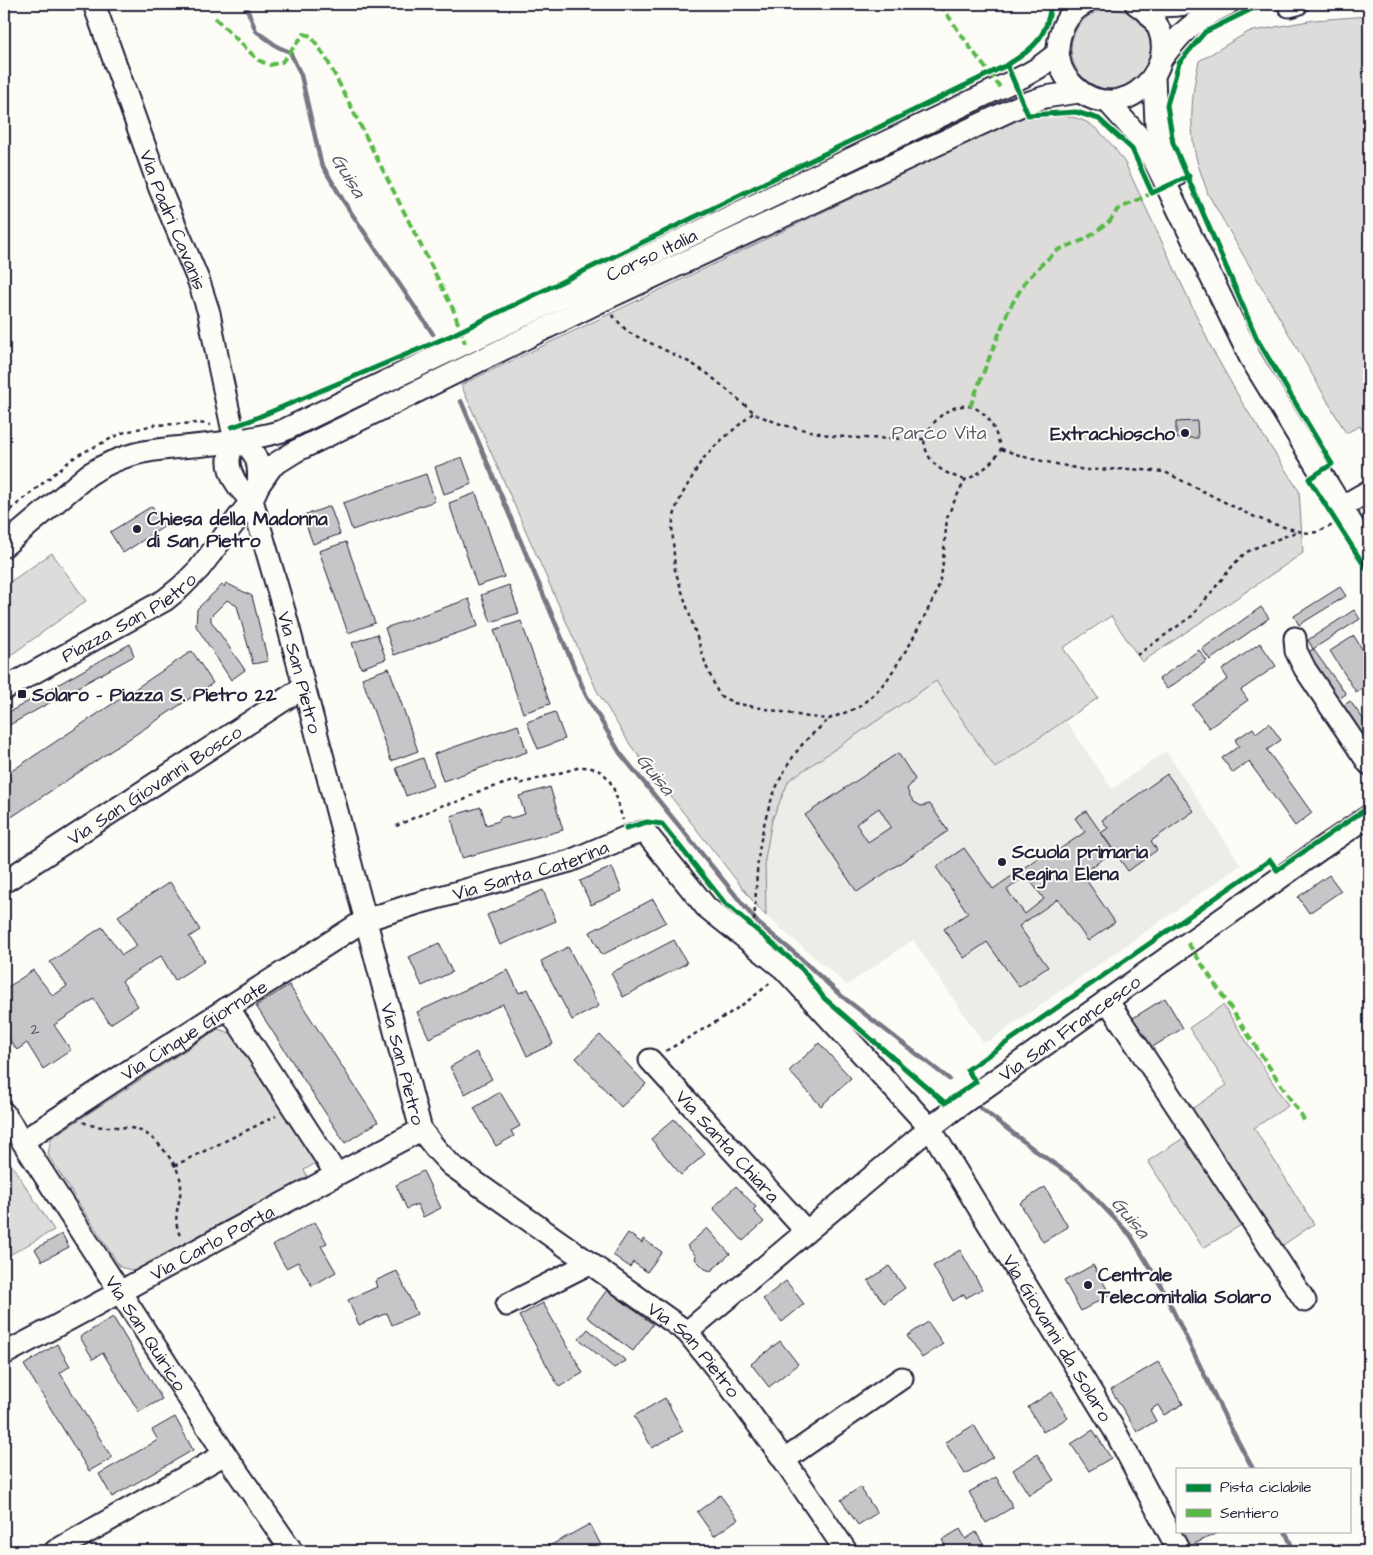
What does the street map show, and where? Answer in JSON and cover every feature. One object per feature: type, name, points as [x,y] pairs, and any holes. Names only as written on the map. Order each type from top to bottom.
[{"type":"street","name":"Via Padri Cavanis","points":[[94,4],[160,189],[199,282],[209,313],[232,427],[238,440]]},
{"type":"street","points":[[1137,4],[1177,6],[1186,4]]},
{"type":"street","points":[[1137,4],[1148,13],[1157,27],[1162,42],[1157,68],[1155,113],[1160,137],[1250,357]]},
{"type":"street","points":[[1076,7],[1063,25],[1059,39],[1058,53],[1061,67],[1067,79],[1079,92],[1091,98],[1107,101],[1122,100],[1136,94],[1181,34],[1212,11],[1228,4]]},
{"type":"street","name":"Corso Italia","points":[[238,440],[261,437],[290,426],[1024,76],[1058,53]]},
{"type":"street","name":"Corso Italia","points":[[272,466],[296,451],[602,301],[1026,103],[1045,97],[1079,92]]},
{"type":"street","points":[[1107,101],[1141,138],[1156,164],[1250,357],[1337,515],[1369,552]]},
{"type":"street","points":[[4,546],[88,474],[120,458],[151,450],[238,440],[252,450],[259,466],[255,493],[241,492],[231,472],[229,462],[230,448],[238,440]]},
{"type":"street","name":"Piazza San Pietro","points":[[4,689],[173,594],[199,569],[255,493],[272,466]]},
{"type":"street","points":[[1337,515],[1369,490]]},
{"type":"street","name":"Via San Pietro","points":[[255,493],[304,687],[421,1130],[451,1165],[687,1332],[727,1382],[784,1460],[846,1551]]},
{"type":"street","points":[[1295,638],[1296,651],[1305,669],[1369,764]]},
{"type":"street","name":"Via San Giovanni Bosco","points":[[4,882],[304,687]]},
{"type":"street","name":"Via San Francesco","points":[[687,1332],[930,1128],[991,1082],[1369,816]]},
{"type":"street","points":[[639,835],[706,907],[784,970],[838,1026],[930,1128]]},
{"type":"street","name":"Via Santa Caterina","points":[[365,920],[415,904],[570,861],[639,835]]},
{"type":"street","name":"Via Cinque Giornate","points":[[22,1141],[365,920]]},
{"type":"street","points":[[1107,1000],[1305,1301]]},
{"type":"street","points":[[228,1007],[336,1174]]},
{"type":"street","name":"Via Santa Chiara","points":[[650,1060],[806,1231]]},
{"type":"street","name":"Via San Quirico","points":[[4,1113],[225,1454],[292,1551]]},
{"type":"street","name":"Via Giovanni da Solaro","points":[[930,1128],[1115,1431],[1179,1551]]},
{"type":"street","name":"Via Carlo Porta","points":[[4,1354],[421,1130]]},
{"type":"street","points":[[507,1305],[590,1263]]},
{"type":"street","points":[[784,1460],[902,1378]]},
{"type":"street","points":[[55,1551],[225,1454]]},
{"type":"path","points":[[602,301],[615,320],[628,332],[708,374],[753,413],[783,425],[832,436],[924,439]]},
{"type":"path","points":[[965,480],[938,468],[927,451],[924,439],[932,425],[944,412],[962,406],[976,408],[985,415],[992,424],[1001,448],[1028,458],[1085,470],[1131,469],[1165,472],[1248,514],[1298,531],[1317,532],[1337,515]]},
{"type":"path","points":[[753,413],[717,444],[702,460],[682,493],[672,526],[675,570],[707,668],[719,695],[734,703],[829,719]]},
{"type":"path","points":[[753,927],[759,853],[764,825],[771,800],[790,761],[802,744],[829,719],[859,706],[887,680],[910,644],[937,592],[942,572],[947,518],[952,506],[965,480],[976,475],[986,467],[1001,448]]},
{"type":"path","points":[[1137,654],[1192,616],[1244,554],[1298,531]]},
{"type":"path","points":[[396,826],[440,806],[464,800],[477,792],[517,780],[519,784],[588,766],[603,772],[610,780],[639,835]]},
{"type":"path","points":[[747,921],[753,927]]},
{"type":"path","points":[[650,1060],[749,1001],[784,970]]},
{"type":"path","points":[[174,1166],[292,1108]]},
{"type":"path","points":[[69,1109],[85,1123],[98,1127],[130,1128],[142,1131],[153,1138],[163,1149],[181,1179],[176,1222],[178,1232],[189,1255]]},
{"type":"shaded area","name":"Scuola primaria Regina Elena","points":[[936,681],[995,768],[1066,721],[1112,789],[1166,751],[1241,865],[989,1041],[983,1042],[913,940],[847,985],[766,916],[765,859],[772,820],[789,780]]},
{"type":"green space","points":[[1111,9],[1126,12],[1139,21],[1148,34],[1151,49],[1148,64],[1139,77],[1126,86],[1111,89],[1096,86],[1083,77],[1074,64],[1071,49],[1074,34],[1083,21],[1096,12]]},
{"type":"green space","points":[[1369,16],[1369,443],[1360,426],[1346,433],[1208,194],[1195,153],[1192,118],[1193,95],[1199,61],[1248,32],[1314,20]]},
{"type":"green space","name":"Parco Vita","points":[[1050,115],[1066,116],[1088,123],[1106,138],[1125,163],[1212,349],[1243,404],[1299,491],[1303,553],[1142,662],[1111,616],[1063,648],[1098,698],[995,768],[936,681],[789,780],[772,820],[765,859],[766,916],[631,746],[597,691],[461,385],[1019,118]]},
{"type":"green space","points":[[52,553],[86,601],[4,660],[4,586]]},
{"type":"green space","points":[[1223,1005],[1288,1106],[1254,1128],[1314,1224],[1280,1247],[1190,1110],[1227,1085],[1189,1028]]},
{"type":"green space","points":[[218,1029],[234,1034],[318,1162],[304,1170],[308,1178],[135,1271],[120,1267],[48,1155],[51,1138]]},
{"type":"green space","points":[[1185,1137],[1243,1224],[1203,1248],[1148,1161]]},
{"type":"green space","points":[[4,1153],[54,1230],[4,1258]]},
{"type":"building","points":[[1197,421],[1198,438],[1176,438],[1176,422]]},
{"type":"building","points":[[462,457],[472,484],[444,494],[435,467]]},
{"type":"building","points":[[426,474],[435,501],[352,530],[343,503]]},
{"type":"building","points":[[476,493],[504,577],[477,586],[449,503]]},
{"type":"building","name":"Chiesa della Madonna di San Pietro","points":[[152,506],[165,526],[123,553],[110,532]]},
{"type":"building","points":[[330,506],[340,534],[313,544],[303,516]]},
{"type":"building","points":[[346,542],[375,623],[348,633],[319,551]]},
{"type":"building","points":[[226,583],[252,596],[268,661],[253,664],[237,606],[227,600],[211,616],[211,621],[245,670],[231,680],[196,626],[197,609],[222,585],[224,587]]},
{"type":"building","points":[[509,585],[519,613],[491,622],[481,595]]},
{"type":"building","points":[[1340,587],[1346,596],[1299,625],[1294,616]]},
{"type":"building","points":[[469,599],[478,626],[394,655],[385,628]]},
{"type":"building","points":[[1261,607],[1269,618],[1210,660],[1202,649]]},
{"type":"building","points":[[1354,610],[1360,619],[1313,649],[1308,640]]},
{"type":"building","points":[[521,621],[550,704],[523,713],[494,630]]},
{"type":"building","points":[[377,634],[386,659],[361,668],[352,643]]},
{"type":"building","points":[[1354,636],[1369,660],[1369,691],[1366,686],[1356,692],[1330,651]]},
{"type":"building","points":[[1260,643],[1276,666],[1241,690],[1248,700],[1209,728],[1192,705],[1228,679],[1222,670]]},
{"type":"building","points":[[130,644],[134,656],[4,728],[4,715]]},
{"type":"building","points":[[1313,649],[1346,694],[1337,700],[1304,655]]},
{"type":"building","points":[[1199,650],[1207,661],[1167,689],[1159,679]]},
{"type":"building","points":[[192,651],[213,683],[4,822],[4,776]]},
{"type":"building","points":[[389,668],[418,751],[391,761],[362,678]]},
{"type":"building","points":[[1350,701],[1369,727],[1369,748],[1340,708]]},
{"type":"building","points":[[555,712],[565,739],[538,749],[527,722]]},
{"type":"building","points":[[1269,723],[1281,740],[1267,750],[1312,813],[1295,826],[1249,762],[1233,773],[1222,758],[1239,746],[1235,740],[1253,728],[1256,733]]},
{"type":"building","points":[[518,725],[527,752],[443,781],[434,754]]},
{"type":"building","points":[[898,753],[915,779],[907,789],[910,796],[914,802],[921,806],[930,804],[948,831],[857,892],[805,815]],"holes":[[[879,808],[891,827],[868,842],[856,824]]]},
{"type":"building","points":[[423,758],[433,786],[406,796],[396,768]]},
{"type":"building","points":[[1167,774],[1194,811],[1151,841],[1157,850],[1128,871],[1101,833],[1108,828],[1102,820]]},
{"type":"building","points":[[550,787],[563,830],[462,858],[451,816],[481,807],[486,825],[499,821],[500,818],[508,816],[511,818],[525,814],[519,796]]},
{"type":"building","points":[[1086,811],[1114,851],[1082,874],[1115,922],[1088,941],[1058,899],[1019,926],[1048,967],[1019,987],[987,942],[964,958],[944,929],[968,913],[936,867],[964,848],[993,889],[1051,849],[1054,853],[1085,832],[1075,818]],"holes":[[[1026,875],[1044,899],[1025,914],[1007,890]]]},
{"type":"building","points":[[612,867],[622,891],[591,905],[580,881]]},
{"type":"building","points":[[1329,875],[1341,891],[1309,913],[1298,897]]},
{"type":"building","points":[[170,882],[200,930],[189,937],[205,961],[175,980],[161,956],[122,981],[138,1006],[110,1024],[94,999],[54,1025],[71,1050],[43,1069],[27,1043],[17,1050],[4,1032],[4,990],[33,970],[53,996],[67,986],[50,962],[102,927],[122,955],[137,946],[118,916]]},
{"type":"building","points":[[543,890],[556,921],[500,945],[487,915]]},
{"type":"building","points":[[653,899],[666,922],[602,955],[590,932]]},
{"type":"building","points":[[674,940],[687,963],[623,997],[611,973]]},
{"type":"building","points":[[439,943],[452,972],[422,986],[409,957]]},
{"type":"building","points":[[568,947],[599,1006],[572,1020],[541,961]]},
{"type":"building","points":[[508,970],[519,993],[528,989],[553,1044],[527,1056],[503,1004],[429,1038],[417,1012]]},
{"type":"building","points":[[289,985],[378,1122],[345,1143],[256,1006]]},
{"type":"building","points":[[1165,998],[1183,1028],[1151,1048],[1133,1018]]},
{"type":"building","points":[[600,1035],[646,1084],[621,1107],[576,1058]]},
{"type":"building","points":[[819,1043],[851,1078],[821,1106],[789,1071]]},
{"type":"building","points":[[476,1052],[492,1079],[465,1094],[450,1067]]},
{"type":"building","points":[[500,1092],[520,1126],[511,1131],[514,1136],[496,1146],[474,1108]]},
{"type":"building","points":[[674,1119],[705,1154],[681,1175],[651,1139]]},
{"type":"building","points":[[423,1171],[441,1208],[423,1217],[417,1204],[407,1209],[396,1185]]},
{"type":"building","points":[[736,1186],[756,1207],[753,1210],[764,1222],[743,1241],[713,1208]]},
{"type":"building","points":[[1045,1187],[1068,1227],[1043,1242],[1020,1203]]},
{"type":"building","points":[[315,1222],[327,1243],[321,1246],[336,1272],[312,1286],[298,1262],[286,1268],[273,1245]]},
{"type":"building","points":[[707,1228],[730,1254],[711,1271],[705,1269],[695,1259],[696,1256],[687,1246]]},
{"type":"building","points":[[628,1233],[642,1243],[643,1239],[662,1252],[647,1272],[633,1262],[630,1267],[613,1255]]},
{"type":"building","points":[[62,1234],[69,1247],[42,1261],[35,1249]]},
{"type":"building","points":[[960,1250],[982,1289],[966,1298],[964,1294],[953,1301],[933,1266]]},
{"type":"building","points":[[1093,1265],[1110,1294],[1081,1311],[1064,1281]]},
{"type":"building","points":[[889,1266],[905,1288],[884,1303],[868,1281]]},
{"type":"building","points":[[397,1271],[417,1314],[392,1325],[387,1313],[359,1325],[348,1300],[377,1287],[375,1281]]},
{"type":"building","points":[[786,1281],[804,1304],[782,1322],[763,1299]]},
{"type":"building","points":[[607,1290],[653,1324],[633,1351],[587,1317]]},
{"type":"building","points":[[543,1303],[583,1373],[559,1387],[519,1316]]},
{"type":"building","points":[[113,1317],[162,1399],[139,1412],[103,1353],[93,1359],[80,1337]]},
{"type":"building","points":[[928,1322],[943,1344],[922,1358],[907,1336]]},
{"type":"building","points":[[588,1329],[626,1361],[614,1368],[579,1339]]},
{"type":"building","points":[[780,1341],[798,1364],[769,1387],[751,1364]]},
{"type":"building","points":[[57,1344],[70,1366],[60,1373],[112,1458],[89,1471],[24,1365]]},
{"type":"building","points":[[1158,1362],[1183,1404],[1164,1415],[1158,1405],[1150,1410],[1156,1421],[1137,1432],[1111,1390]]},
{"type":"building","points":[[1052,1392],[1068,1418],[1043,1432],[1028,1407]]},
{"type":"building","points":[[665,1398],[683,1431],[652,1448],[634,1416]]},
{"type":"building","points":[[175,1417],[193,1450],[112,1497],[99,1474],[158,1440],[152,1430]]},
{"type":"building","points":[[974,1425],[993,1457],[965,1474],[945,1442]]},
{"type":"building","points":[[1093,1430],[1111,1458],[1089,1471],[1071,1444]]},
{"type":"building","points":[[1037,1454],[1054,1480],[1029,1495],[1013,1470]]},
{"type":"building","points":[[996,1477],[1013,1507],[986,1523],[969,1492]]},
{"type":"building","points":[[860,1487],[877,1513],[858,1525],[841,1500]]},
{"type":"building","points":[[720,1495],[738,1519],[714,1536],[697,1512]]},
{"type":"building","points":[[590,1524],[604,1551],[540,1551]]},
{"type":"building","points":[[960,1529],[966,1539],[976,1532],[987,1551],[948,1551],[942,1540]]},
{"type":"building","points":[[1180,1532],[1219,1532],[1188,1547]]},
{"type":"waterway","name":"Guisa","points":[[245,4],[256,31],[278,47],[290,52],[301,75],[321,163],[344,202],[433,334]]},
{"type":"waterway","name":"Guisa","points":[[461,401],[586,695],[620,753],[758,923],[797,955],[839,994],[949,1079]]},
{"type":"waterway","name":"Guisa","points":[[978,1106],[1036,1151],[1079,1181],[1131,1236],[1161,1286],[1226,1419],[1252,1468]]},
{"type":"waterway","name":"Guisa","points":[[1285,1532],[1294,1551]]},
{"type":"marked path","points":[[940,4],[1000,87]]},
{"type":"marked path","points":[[215,18],[258,60],[270,65],[282,62],[304,34],[311,36],[326,58],[453,309],[465,343]]},
{"type":"marked path","points":[[970,407],[1009,309],[1025,282],[1058,250],[1086,239],[1110,221],[1117,210],[1152,193]]},
{"type":"marked path","points":[[1188,943],[1306,1123]]},
{"type":"cycle path","points":[[232,427],[450,336],[1007,65],[1025,53],[1038,41],[1046,25],[1051,4]]},
{"type":"cycle path","points":[[1262,4],[1205,32],[1179,63],[1167,105],[1173,143],[1257,339],[1332,464],[1309,479],[1369,573]]},
{"type":"cycle path","points":[[1007,65],[1028,115],[1076,112],[1099,119],[1132,149],[1152,193],[1189,176]]},
{"type":"cycle path","points":[[626,828],[647,822],[662,824],[724,902],[802,969],[824,998],[945,1103],[976,1082],[967,1070],[1270,860],[1277,870],[1369,807]]},
{"type":"place","name":"Extrachioscho","points":[[1185,433]]},
{"type":"place","name":"Chiesa della Madonna di San Pietro","points":[[137,529]]},
{"type":"place","name":"Solaro - Piazza S. Pietro 22","points":[[22,694]]},
{"type":"place","name":"Scuola primaria Regina Elena","points":[[1002,862]]},
{"type":"place","name":"Centrale Telecomitalia Solaro","points":[[1088,1285]]}]
